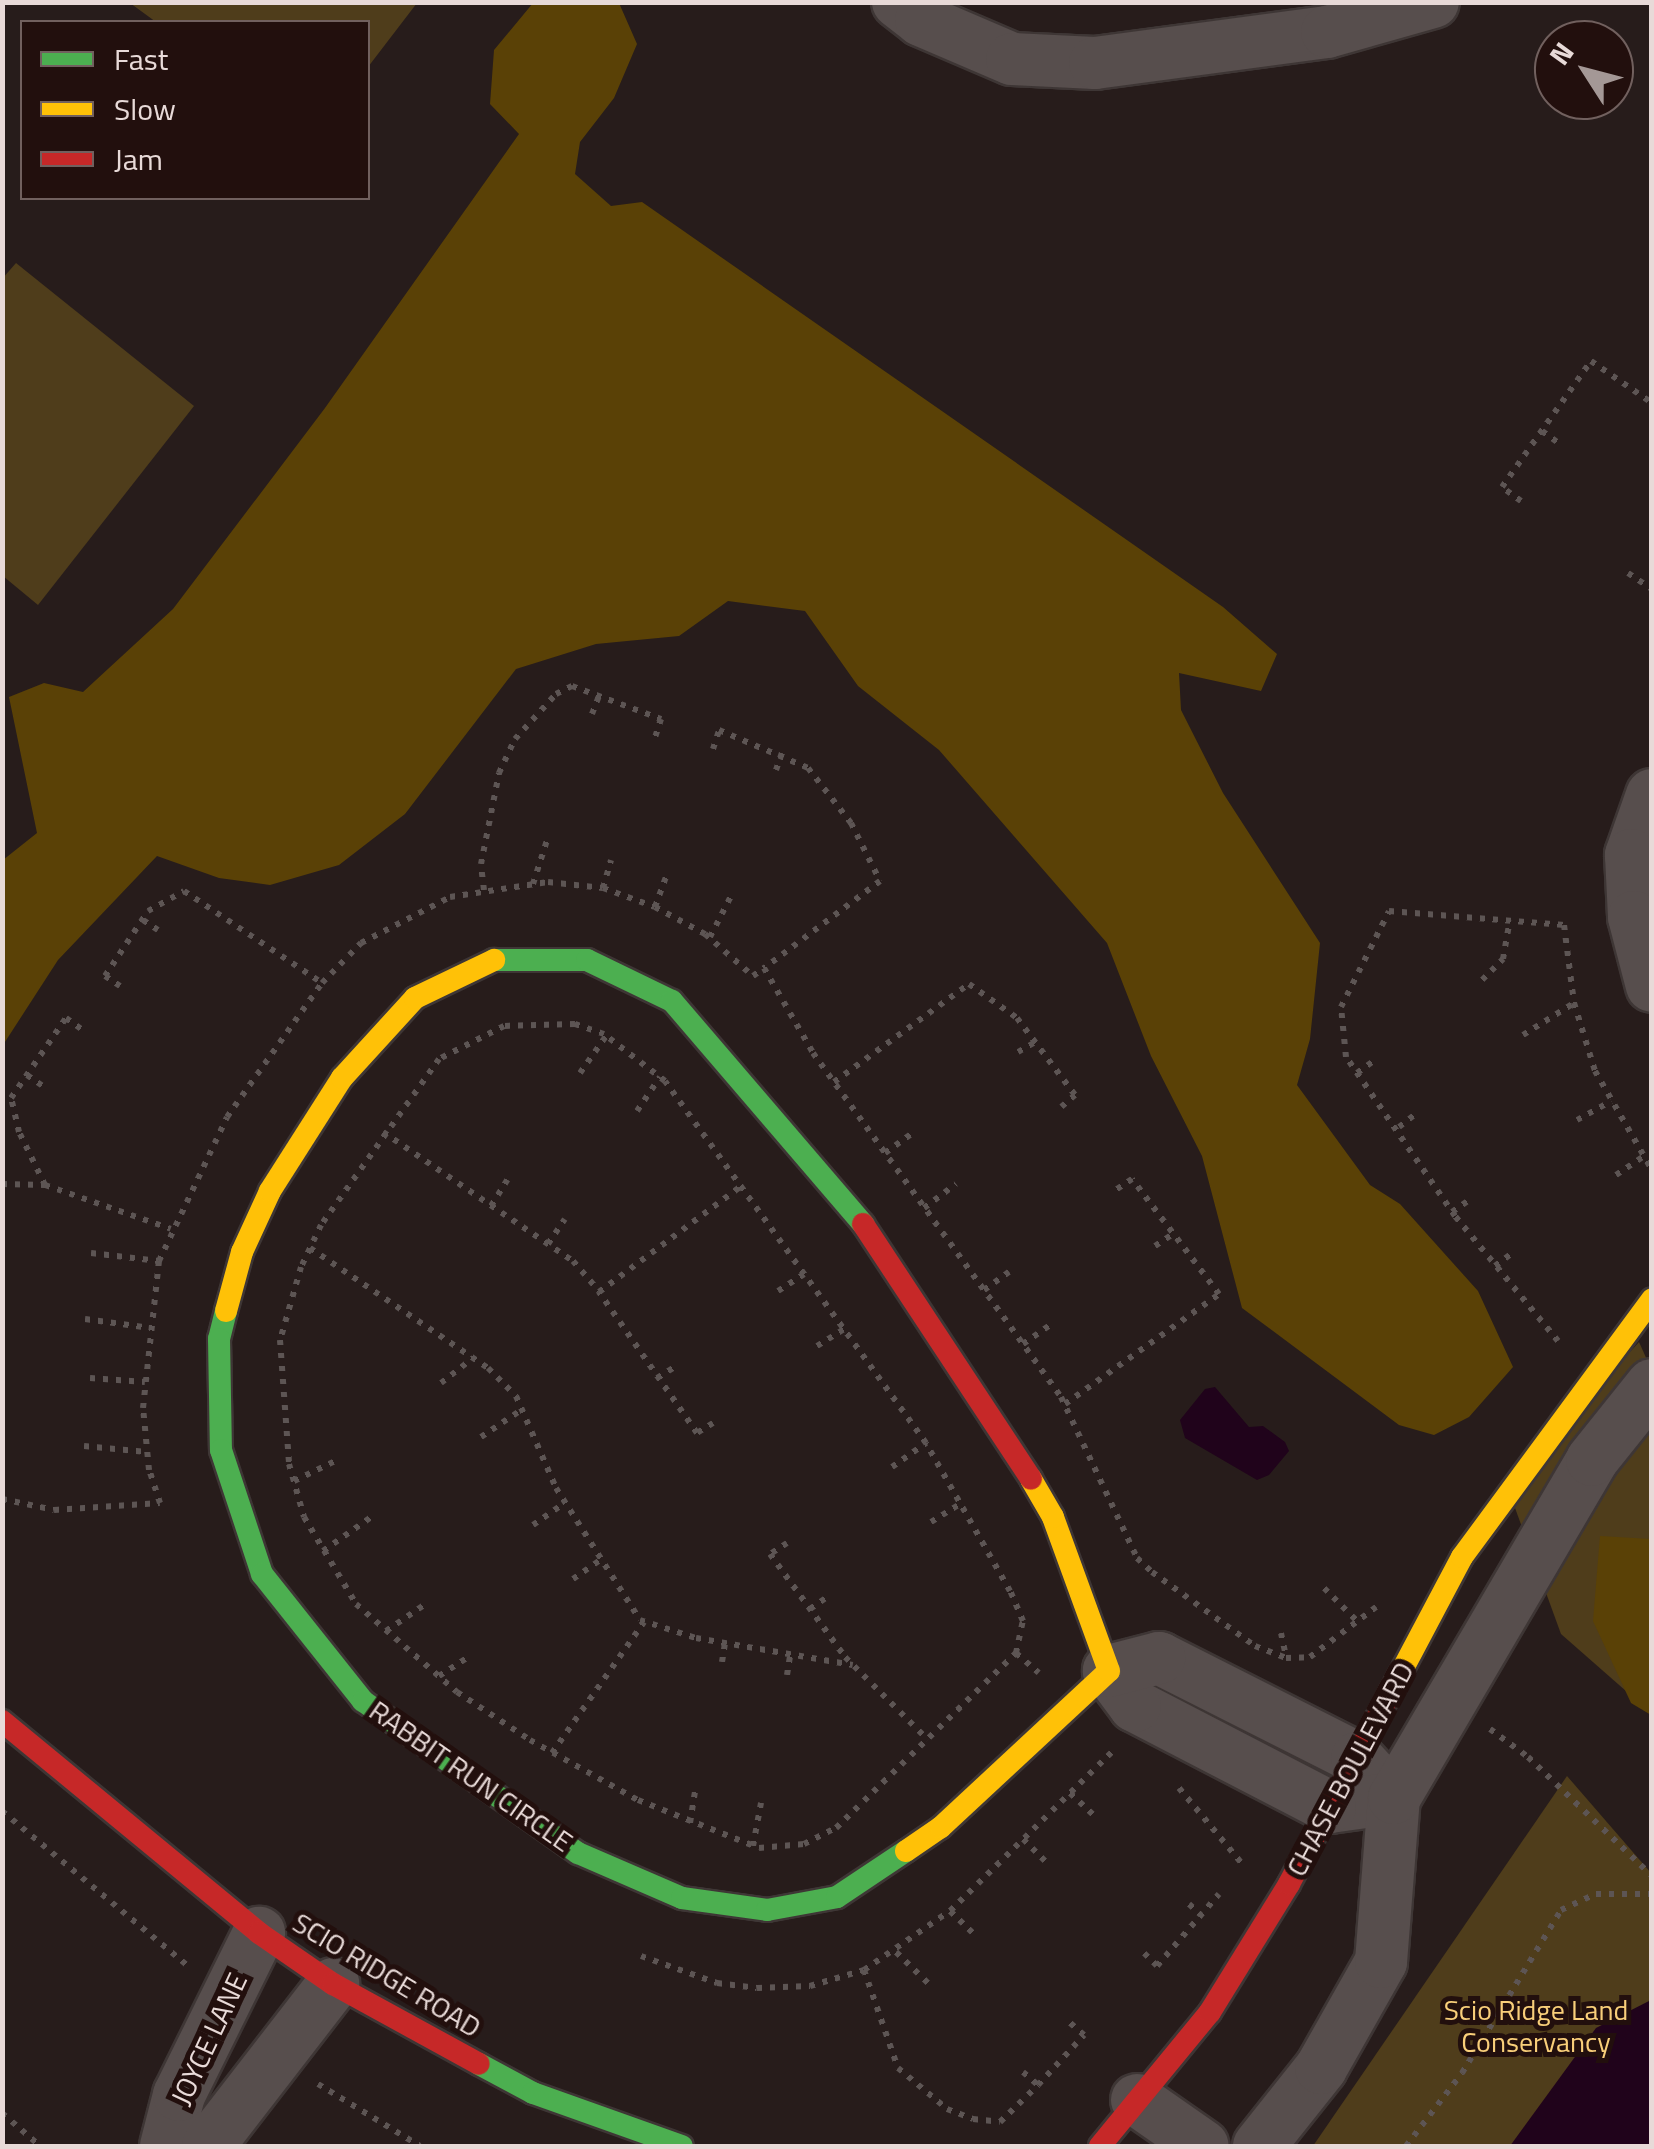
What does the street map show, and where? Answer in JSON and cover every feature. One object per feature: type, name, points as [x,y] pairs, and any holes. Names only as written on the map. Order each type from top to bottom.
[{"type":"street","points":[[898,2],[920,20],[1012,59],[1095,63],[1326,32],[1433,2]]},
{"type":"street","points":[[1652,794],[1631,854],[1634,918],[1652,986]]},
{"type":"street","name":"RABBIT RUN CIRCLE","points":[[1330,1807],[1134,1706],[1109,1670],[1054,1517],[992,1412],[836,1185],[672,1001],[588,960],[494,960],[415,998],[342,1078],[270,1191],[242,1252],[220,1339],[221,1450],[262,1574],[363,1701],[578,1853],[682,1898],[766,1910],[837,1897],[940,1827],[1109,1670],[1159,1658],[1357,1758],[1394,1798]]},
{"type":"street","name":"CHASE BOULEVARD","points":[[1100,2146],[1210,2012],[1330,1807],[1462,1557],[1550,1430],[1652,1299]]},
{"type":"street","name":"CHASE BOULEVARD","points":[[1259,2146],[1321,2068],[1381,1962],[1394,1798],[1592,1460],[1652,1385]]},
{"type":"street","points":[[1550,1430],[1592,1460]]},
{"type":"street","name":"SCIO RIDGE ROAD","points":[[2,1720],[259,1934],[333,1984],[533,2094],[682,2146]]},
{"type":"street","points":[[1330,1807],[1394,1798]]},
{"type":"street","name":"JOYCE LANE","points":[[166,2146],[178,2095],[259,1934]]},
{"type":"street","name":"JOYCE LANE","points":[[208,2146],[333,1984]]},
{"type":"street","points":[[1137,2100],[1203,2146]]},
{"type":"path","points":[[1522,501],[1502,487],[1591,361],[1652,403]]},
{"type":"path","points":[[1542,430],[1561,445]]},
{"type":"path","points":[[1628,573],[1652,589]]},
{"type":"path","points":[[484,890],[487,822],[515,739],[538,711],[572,686],[661,719],[655,737]]},
{"type":"path","points":[[592,714],[599,696]]},
{"type":"path","points":[[2,1499],[54,1510],[160,1503],[147,1452],[145,1382],[159,1262],[227,1117],[322,983],[361,944],[399,918],[484,890],[533,884],[603,888],[655,907],[710,937],[753,976],[880,882],[830,790],[782,753],[719,730],[713,749]]},
{"type":"path","points":[[776,770],[782,753]]},
{"type":"path","points":[[533,884],[548,836]]},
{"type":"path","points":[[603,888],[612,860]]},
{"type":"path","points":[[655,907],[668,872]]},
{"type":"path","points":[[120,986],[105,976],[143,920],[184,891],[322,983]]},
{"type":"path","points":[[710,937],[732,894]]},
{"type":"path","points":[[1576,1333],[1564,1348],[1494,1266],[1452,1212],[1399,1127],[1357,1073],[1343,1046],[1341,1006],[1389,912],[1564,924],[1574,1003],[1611,1101],[1652,1170]]},
{"type":"path","points":[[143,920],[158,930]]},
{"type":"path","points":[[1482,980],[1503,959],[1510,920]]},
{"type":"path","points":[[764,968],[834,1082],[1065,1404],[1137,1558],[1255,1646],[1286,1658],[1310,1657],[1360,1624],[1381,1602]]},
{"type":"path","points":[[834,1082],[969,984],[1017,1018],[1074,1095],[1060,1107]]},
{"type":"path","points":[[1523,1035],[1574,1003]]},
{"type":"path","points":[[45,1185],[22,1142],[11,1098],[66,1018],[81,1029]]},
{"type":"path","points":[[534,1023],[575,1024],[606,1036],[660,1077],[926,1443],[1023,1621],[1016,1652],[836,1828],[804,1844],[752,1846],[690,1822],[552,1753],[438,1676],[356,1604],[323,1551],[294,1481],[280,1340],[310,1248],[384,1132],[439,1058],[466,1040],[534,1023]]},
{"type":"path","points":[[580,1073],[606,1036]]},
{"type":"path","points":[[1018,1052],[1034,1042]]},
{"type":"path","points":[[1357,1073],[1376,1059]]},
{"type":"path","points":[[27,1075],[43,1086]]},
{"type":"path","points":[[638,1111],[660,1077]]},
{"type":"path","points":[[1577,1120],[1611,1101]]},
{"type":"path","points":[[1399,1127],[1418,1112]]},
{"type":"path","points":[[886,1153],[916,1131]]},
{"type":"path","points":[[384,1132],[548,1244],[599,1292],[697,1433],[712,1423]]},
{"type":"path","points":[[1616,1175],[1644,1157]]},
{"type":"path","points":[[1065,1404],[1219,1294],[1132,1179],[1113,1192]]},
{"type":"path","points":[[491,1206],[507,1180]]},
{"type":"path","points":[[2,1184],[45,1185],[172,1229]]},
{"type":"path","points":[[924,1208],[956,1184]]},
{"type":"path","points":[[599,1292],[741,1186]]},
{"type":"path","points":[[1452,1212],[1472,1198]]},
{"type":"path","points":[[548,1244],[565,1219]]},
{"type":"path","points":[[1154,1246],[1173,1234]]},
{"type":"path","points":[[310,1248],[473,1358],[516,1396],[565,1502],[627,1608],[644,1622],[725,1644],[853,1665]]},
{"type":"path","points":[[90,1253],[159,1262]]},
{"type":"path","points":[[1494,1266],[1512,1253]]},
{"type":"path","points":[[984,1290],[1009,1272]]},
{"type":"path","points":[[778,1291],[804,1274]]},
{"type":"path","points":[[85,1319],[150,1328]]},
{"type":"path","points":[[1023,1344],[1050,1326]]},
{"type":"path","points":[[817,1346],[844,1329]]},
{"type":"path","points":[[441,1382],[473,1358]]},
{"type":"path","points":[[657,1378],[676,1366]]},
{"type":"path","points":[[90,1378],[145,1382]]},
{"type":"path","points":[[481,1437],[522,1410]]},
{"type":"path","points":[[892,1467],[926,1443]]},
{"type":"path","points":[[84,1446],[147,1452]]},
{"type":"path","points":[[294,1481],[336,1460]]},
{"type":"path","points":[[533,1526],[565,1502]]},
{"type":"path","points":[[931,1522],[961,1503]]},
{"type":"path","points":[[323,1551],[374,1515]]},
{"type":"path","points":[[787,1543],[770,1554],[853,1665],[928,1740]]},
{"type":"path","points":[[573,1579],[599,1561]]},
{"type":"path","points":[[1324,1588],[1360,1624]]},
{"type":"path","points":[[810,1608],[826,1598]]},
{"type":"path","points":[[386,1631],[427,1602]]},
{"type":"path","points":[[552,1753],[644,1622]]},
{"type":"path","points":[[1282,1633],[1286,1658]]},
{"type":"path","points":[[722,1662],[725,1644]]},
{"type":"path","points":[[1016,1652],[1128,1756]]},
{"type":"path","points":[[787,1675],[790,1655]]},
{"type":"path","points":[[438,1676],[468,1657]]},
{"type":"path","points":[[1484,1725],[1528,1757],[1652,1876]]},
{"type":"path","points":[[1166,1780],[1198,1803],[1244,1865],[1234,1877]]},
{"type":"path","points":[[690,1822],[695,1790]]},
{"type":"path","points":[[1070,1793],[1095,1816]]},
{"type":"path","points":[[752,1846],[761,1803]]},
{"type":"path","points":[[1023,1839],[1049,1865]]},
{"type":"path","points":[[1144,1954],[1157,1966],[1223,1890]]},
{"type":"path","points":[[1406,2146],[1462,2073],[1561,1910],[1596,1894],[1652,1894]]},
{"type":"path","points":[[1189,1904],[1201,1915]]},
{"type":"path","points":[[950,1911],[974,1934]]},
{"type":"path","points":[[896,1952],[930,1986]]},
{"type":"path","points":[[864,1970],[898,2068],[947,2108],[1000,2122],[1084,2035],[1070,2022]]},
{"type":"path","points":[[1024,2072],[1038,2086]]},
{"type":"path","points":[[2,2113],[40,2146]]},
{"type":"green space","points":[[130,3],[417,3],[370,64],[370,20],[153,20]]},
{"type":"green space","points":[[16,263],[194,406],[38,605],[3,576],[2,279]]},
{"type":"green space","points":[[1639,1342],[1652,1371],[1651,1713],[1561,1634],[1507,1486]]},
{"type":"green space","name":"Scio Ridge Land Conservancy","points":[[1567,1776],[1651,1873],[1651,2146],[1313,2146]]},
{"type":"shaded area","points":[[533,3],[619,3],[637,44],[614,98],[580,142],[575,174],[611,206],[642,202],[1223,607],[1277,654],[1261,691],[1179,673],[1181,710],[1223,793],[1320,943],[1310,1039],[1297,1085],[1370,1185],[1400,1204],[1478,1291],[1513,1367],[1469,1417],[1434,1435],[1399,1425],[1242,1308],[1202,1156],[1151,1056],[1107,943],[939,750],[858,686],[805,611],[728,601],[679,636],[596,644],[516,669],[405,814],[339,865],[270,885],[219,878],[157,856],[58,960],[3,1045],[3,860],[37,833],[9,697],[44,683],[83,692],[173,609],[325,408],[519,134],[490,104],[494,50]]},
{"type":"shaded area","points":[[1215,1387],[1249,1427],[1263,1426],[1285,1442],[1289,1451],[1269,1475],[1257,1480],[1185,1438],[1180,1420],[1205,1389]]},
{"type":"shaded area","points":[[1600,1536],[1651,1539],[1651,1715],[1631,1703],[1593,1621]]},
{"type":"shaded area","points":[[1651,2000],[1651,2146],[1510,2146],[1596,2028]]},
{"type":"traffic: fast","points":[[494,960],[587,960],[672,1001],[863,1224]]},
{"type":"traffic: fast","points":[[226,1311],[219,1339],[221,1450],[262,1574],[363,1701],[578,1853],[682,1898],[767,1910],[837,1897],[906,1851]]},
{"type":"traffic: fast","points":[[479,2064],[533,2093],[682,2146]]},
{"type":"traffic: slow","points":[[226,1311],[242,1252],[270,1191],[342,1078],[415,998],[494,960]]},
{"type":"traffic: slow","points":[[1390,1693],[1462,1557],[1652,1299]]},
{"type":"traffic: slow","points":[[906,1851],[941,1827],[1109,1671],[1053,1517],[1031,1479]]},
{"type":"traffic: jam","points":[[863,1224],[1031,1479]]},
{"type":"traffic: jam","points":[[1100,2146],[1210,2012],[1289,1884],[1390,1693]]},
{"type":"traffic: jam","points":[[2,1721],[259,1933],[333,1984],[479,2064]]}]
